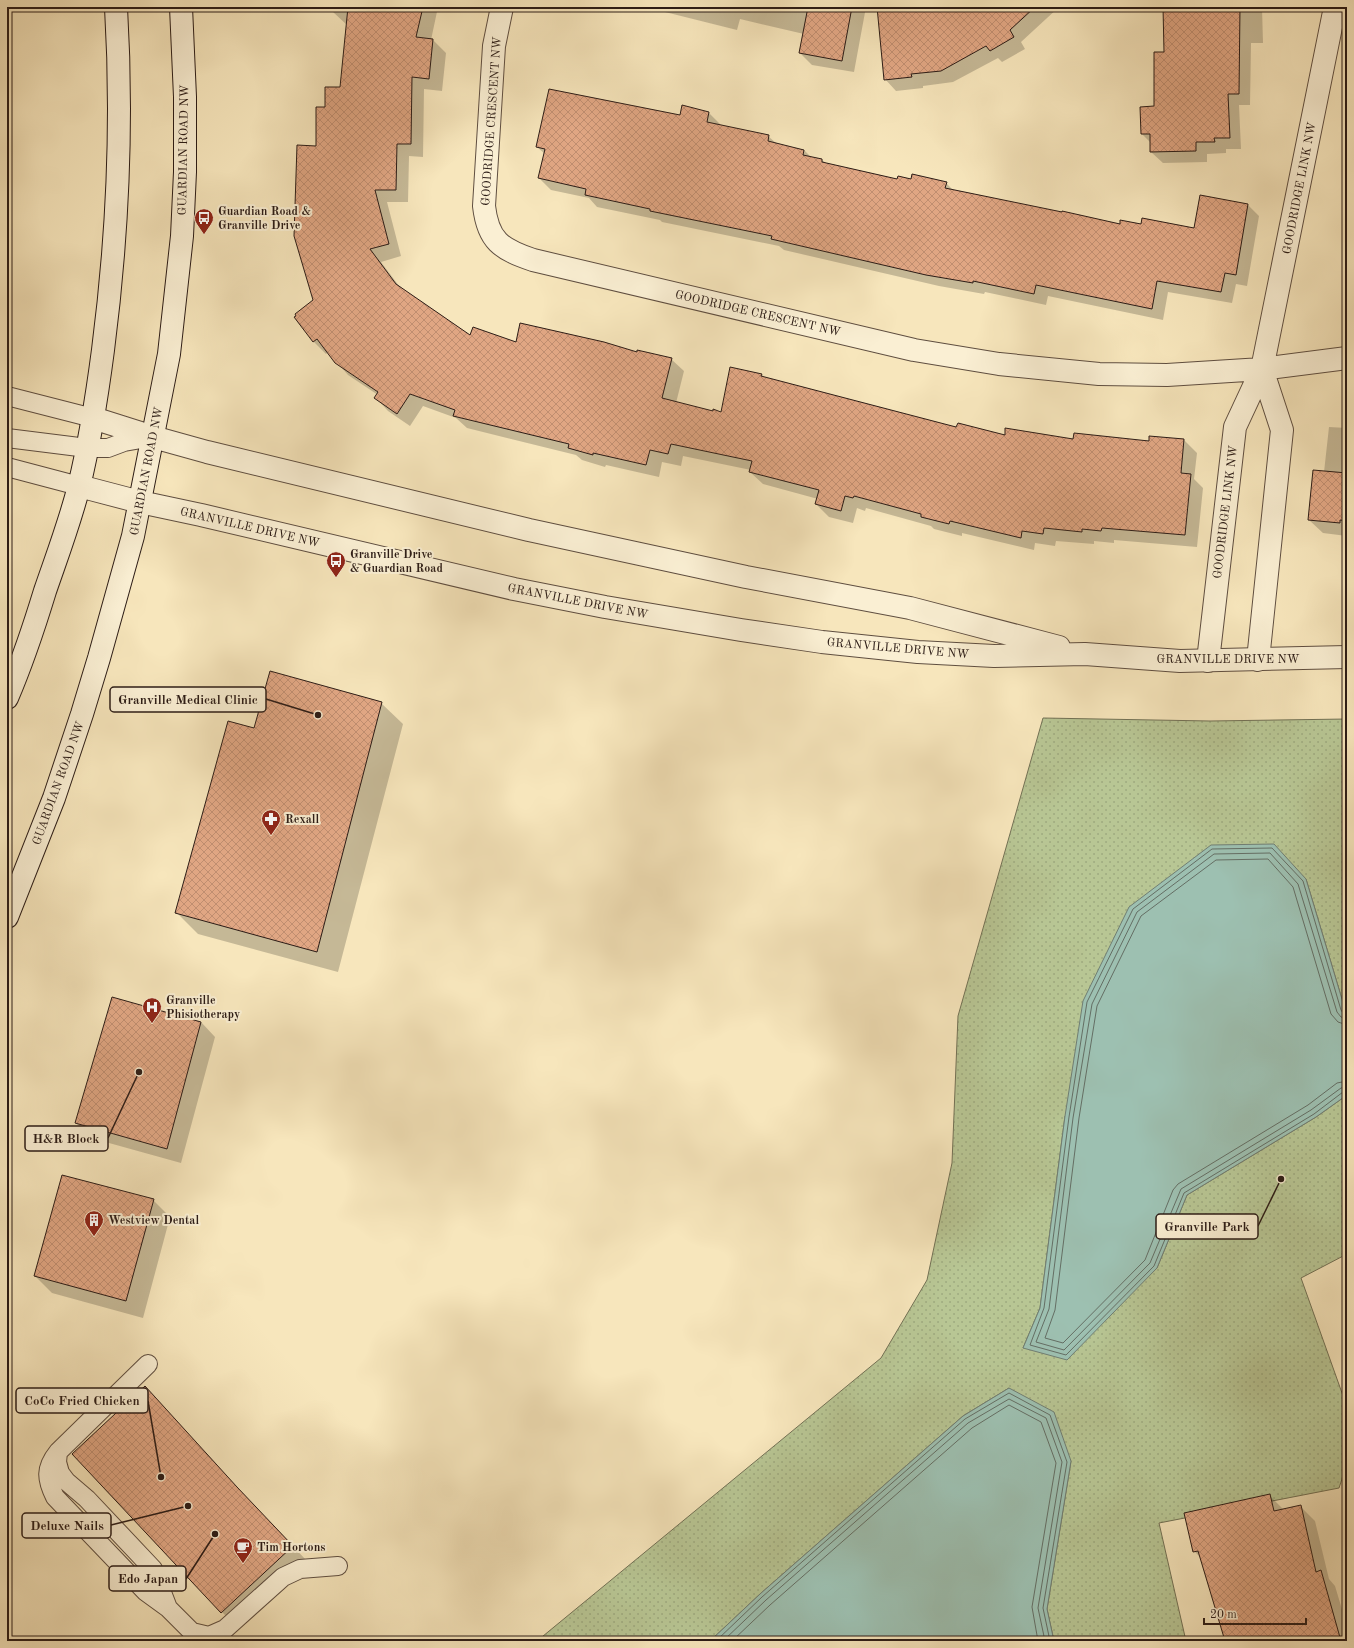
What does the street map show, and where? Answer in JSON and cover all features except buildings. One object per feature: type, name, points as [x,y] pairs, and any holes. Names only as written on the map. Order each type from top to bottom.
[{"type":"street","points":[[7,698],[30,637],[79,486],[94,418],[112,276],[118,201],[119,94],[116,7]]},
{"type":"street","name":"GUARDIAN ROAD NW","points":[[7,917],[54,798],[82,714],[133,536],[169,354],[182,236],[185,172],[185,97],[181,7]]},
{"type":"street","name":"GOODRIDGE CRESCENT NW","points":[[502,7],[494,46],[484,206],[486,223],[493,236],[504,247],[518,255],[533,260],[914,350],[999,364],[1091,373],[1167,376],[1262,369],[1347,358]]},
{"type":"street","name":"GOODRIDGE LINK NW","points":[[1208,661],[1235,427],[1262,369],[1335,7]]},
{"type":"street","name":"GOODRIDGE LINK NW","points":[[1258,660],[1282,430],[1262,369]]},
{"type":"street","name":"GRANVILLE DRIVE NW","points":[[94,418],[152,437],[214,454],[529,530],[746,577],[910,608],[1085,654]]},
{"type":"street","name":"GRANVILLE DRIVE NW","points":[[79,486],[140,502],[514,589],[605,607],[740,630],[822,642],[918,652],[994,656],[1085,654],[1180,661],[1347,657]]},
{"type":"lane","points":[[7,396],[94,418]]},
{"type":"lane","points":[[7,438],[87,448],[108,448],[124,442],[152,437]]},
{"type":"lane","points":[[7,467],[79,486]]},
{"type":"lane","points":[[148,1364],[58,1452],[50,1462],[48,1471],[51,1489],[55,1497],[146,1592],[168,1608],[192,1632],[209,1636],[225,1629],[283,1577],[294,1570],[338,1566]]},
{"type":"green space","points":[[1043,718],[1210,721],[1347,719],[1347,1016],[1306,879],[1065,1116],[1040,1308],[1023,1348],[1157,1268],[1187,1195],[1316,1117],[1347,1095],[1347,1254],[1301,1278],[1347,1407],[1347,1464],[1339,1488],[1159,1523],[1186,1641],[1054,1641],[1047,1609],[1071,1461],[1009,1388],[963,1416],[760,1594],[710,1641],[537,1641],[881,1358],[927,1280],[952,1163],[958,1016]]},
{"type":"water","points":[[1274,844],[1306,879],[1347,1016],[1347,1095],[1316,1117],[1187,1195],[1157,1268],[1067,1360],[1023,1348],[1040,1308],[1065,1116],[1083,1001],[1129,907],[1211,845]]},
{"type":"water","points":[[1009,1388],[1054,1412],[1071,1461],[1047,1609],[1054,1641],[710,1641],[760,1594],[963,1416]]},
{"type":"place","name":"Guardian Road & Granville Drive","points":[[204,235]]},
{"type":"place","name":"Granville Drive & Guardian Road","points":[[336,578]]},
{"type":"place","name":"Granville Medical Clinic","points":[[318,715]]},
{"type":"place","name":"Rexall","points":[[271,836]]},
{"type":"place","name":"Granville Phisiotherapy","points":[[152,1024]]},
{"type":"place","name":"H&R Block","points":[[139,1072]]},
{"type":"place","name":"Granville Park","points":[[1281,1179]]},
{"type":"place","name":"Westview Dental","points":[[94,1237]]},
{"type":"place","name":"CoCo Fried Chicken","points":[[161,1477]]},
{"type":"place","name":"Deluxe Nails","points":[[188,1506]]},
{"type":"place","name":"Edo Japan","points":[[215,1534]]},
{"type":"place","name":"Tim Hortons","points":[[243,1564]]}]
